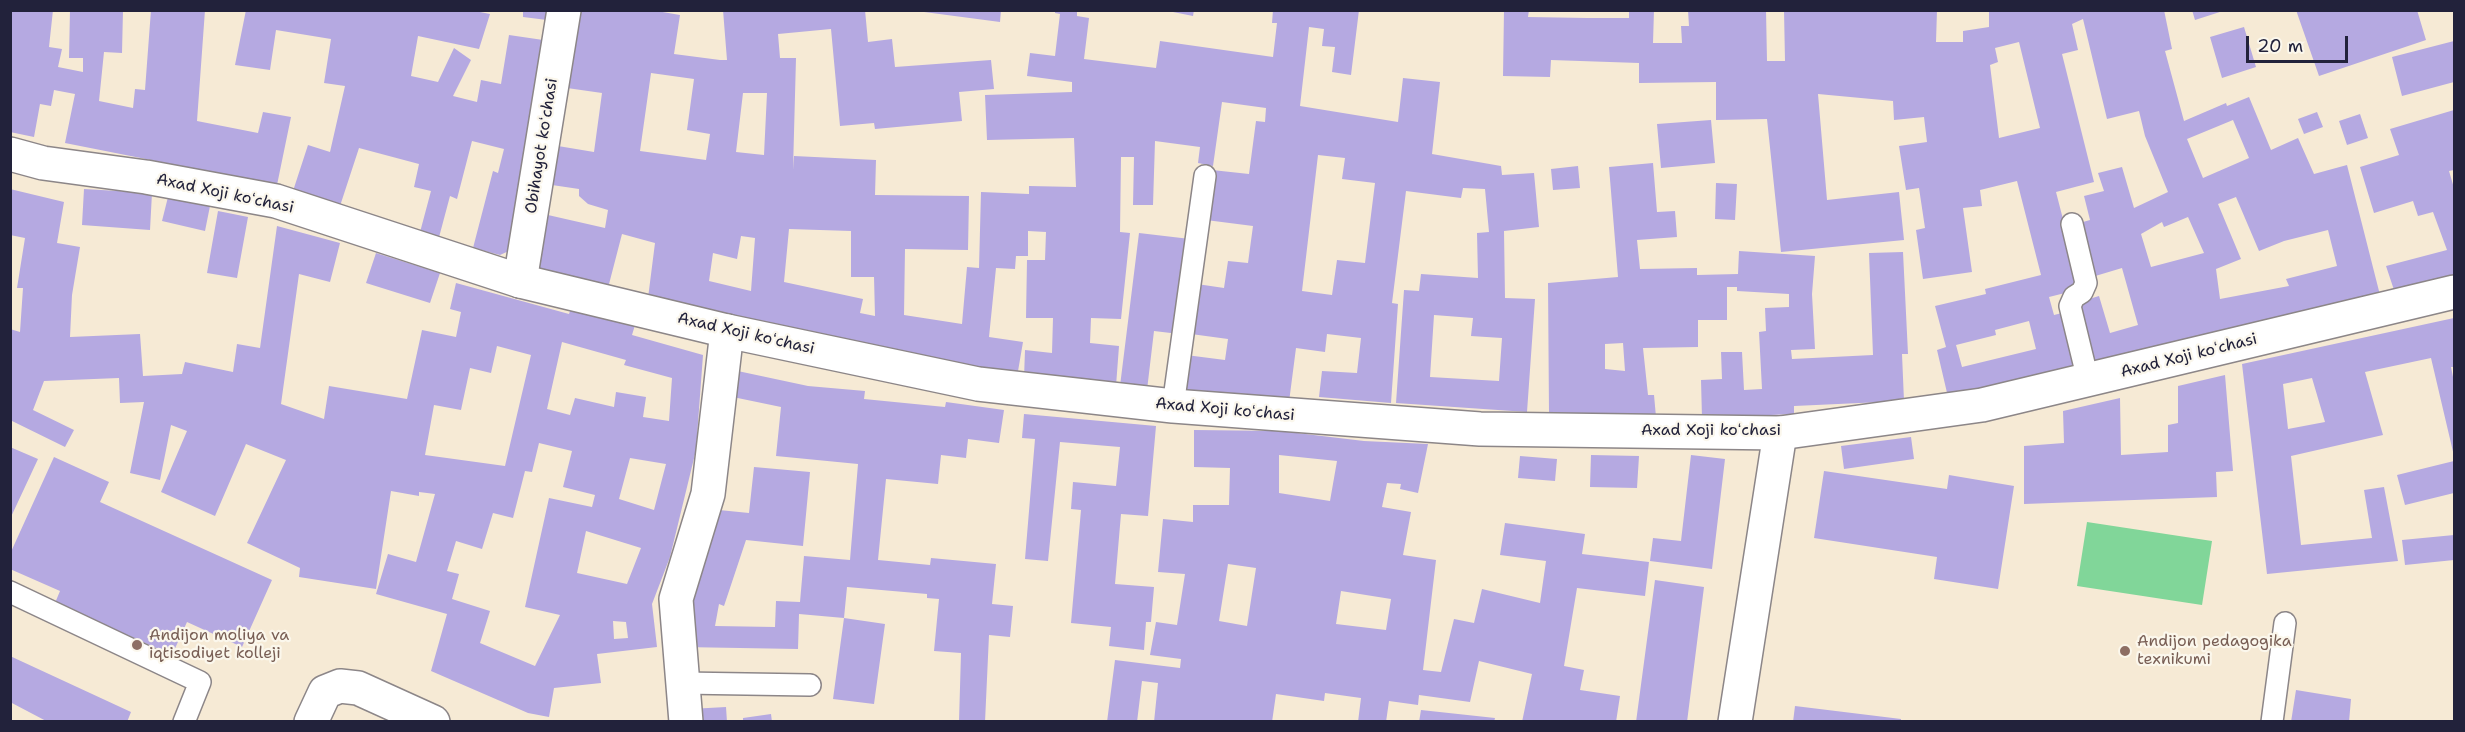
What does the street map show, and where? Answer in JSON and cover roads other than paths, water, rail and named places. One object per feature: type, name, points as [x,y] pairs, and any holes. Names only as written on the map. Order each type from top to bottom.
[{"type":"street","name":"Obihayot koʻchasi","points":[[520,281],[564,10]]},
{"type":"street","name":"Axad Xoji koʻchasi","points":[[10,154],[43,163],[146,177],[276,201],[520,281],[727,331],[978,384],[1173,406],[1480,429],[1780,433],[1982,405],[2454,292]]},
{"type":"street","points":[[686,722],[676,599],[708,494],[727,331]]},
{"type":"street","points":[[1736,722],[1780,433]]},
{"type":"street","points":[[311,722],[325,692],[340,686],[358,688],[433,722]]},
{"type":"lane","points":[[1173,406],[1205,176]]},
{"type":"lane","points":[[2072,224],[2086,283],[2082,292],[2074,297],[2070,306],[2088,380]]},
{"type":"lane","points":[[10,592],[200,682],[184,722]]},
{"type":"lane","points":[[2272,722],[2284,623]]},
{"type":"lane","points":[[682,683],[810,685]]},
{"type":"place","name":"Andijon moliya va iqtisodiyet kolleji","points":[[137,645]]},
{"type":"place","name":"Andijon pedagogika texnikumi","points":[[2125,651]]}]
